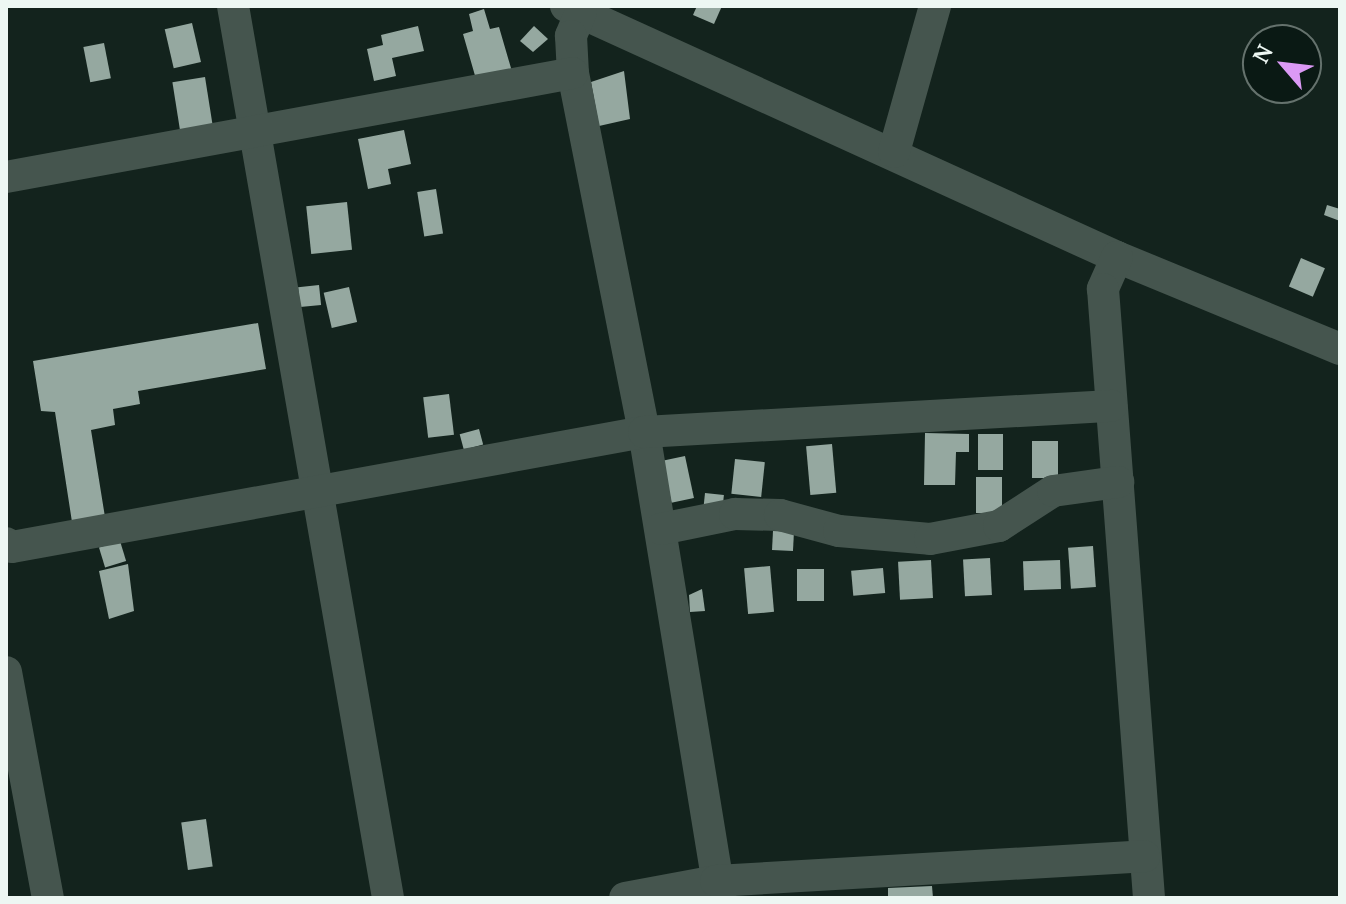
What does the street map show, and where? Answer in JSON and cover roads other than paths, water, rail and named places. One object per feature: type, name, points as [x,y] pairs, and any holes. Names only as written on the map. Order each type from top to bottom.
[{"type":"street","points":[[233,6],[320,492],[388,898]]},
{"type":"street","points":[[894,152],[935,6]]},
{"type":"street","points":[[718,890],[644,432],[573,73],[573,9],[894,152],[1117,257],[1340,349]]},
{"type":"street","points":[[6,177],[254,136],[573,73]]},
{"type":"street","points":[[1117,257],[1103,289],[1149,898]]},
{"type":"street","points":[[6,543],[320,492],[644,432],[1111,406]]},
{"type":"street","points":[[661,529],[735,514],[780,515],[839,531],[930,539],[999,526],[1053,491],[1118,482]]},
{"type":"street","points":[[6,672],[48,898]]},
{"type":"street","points":[[625,898],[1144,856]]}]
